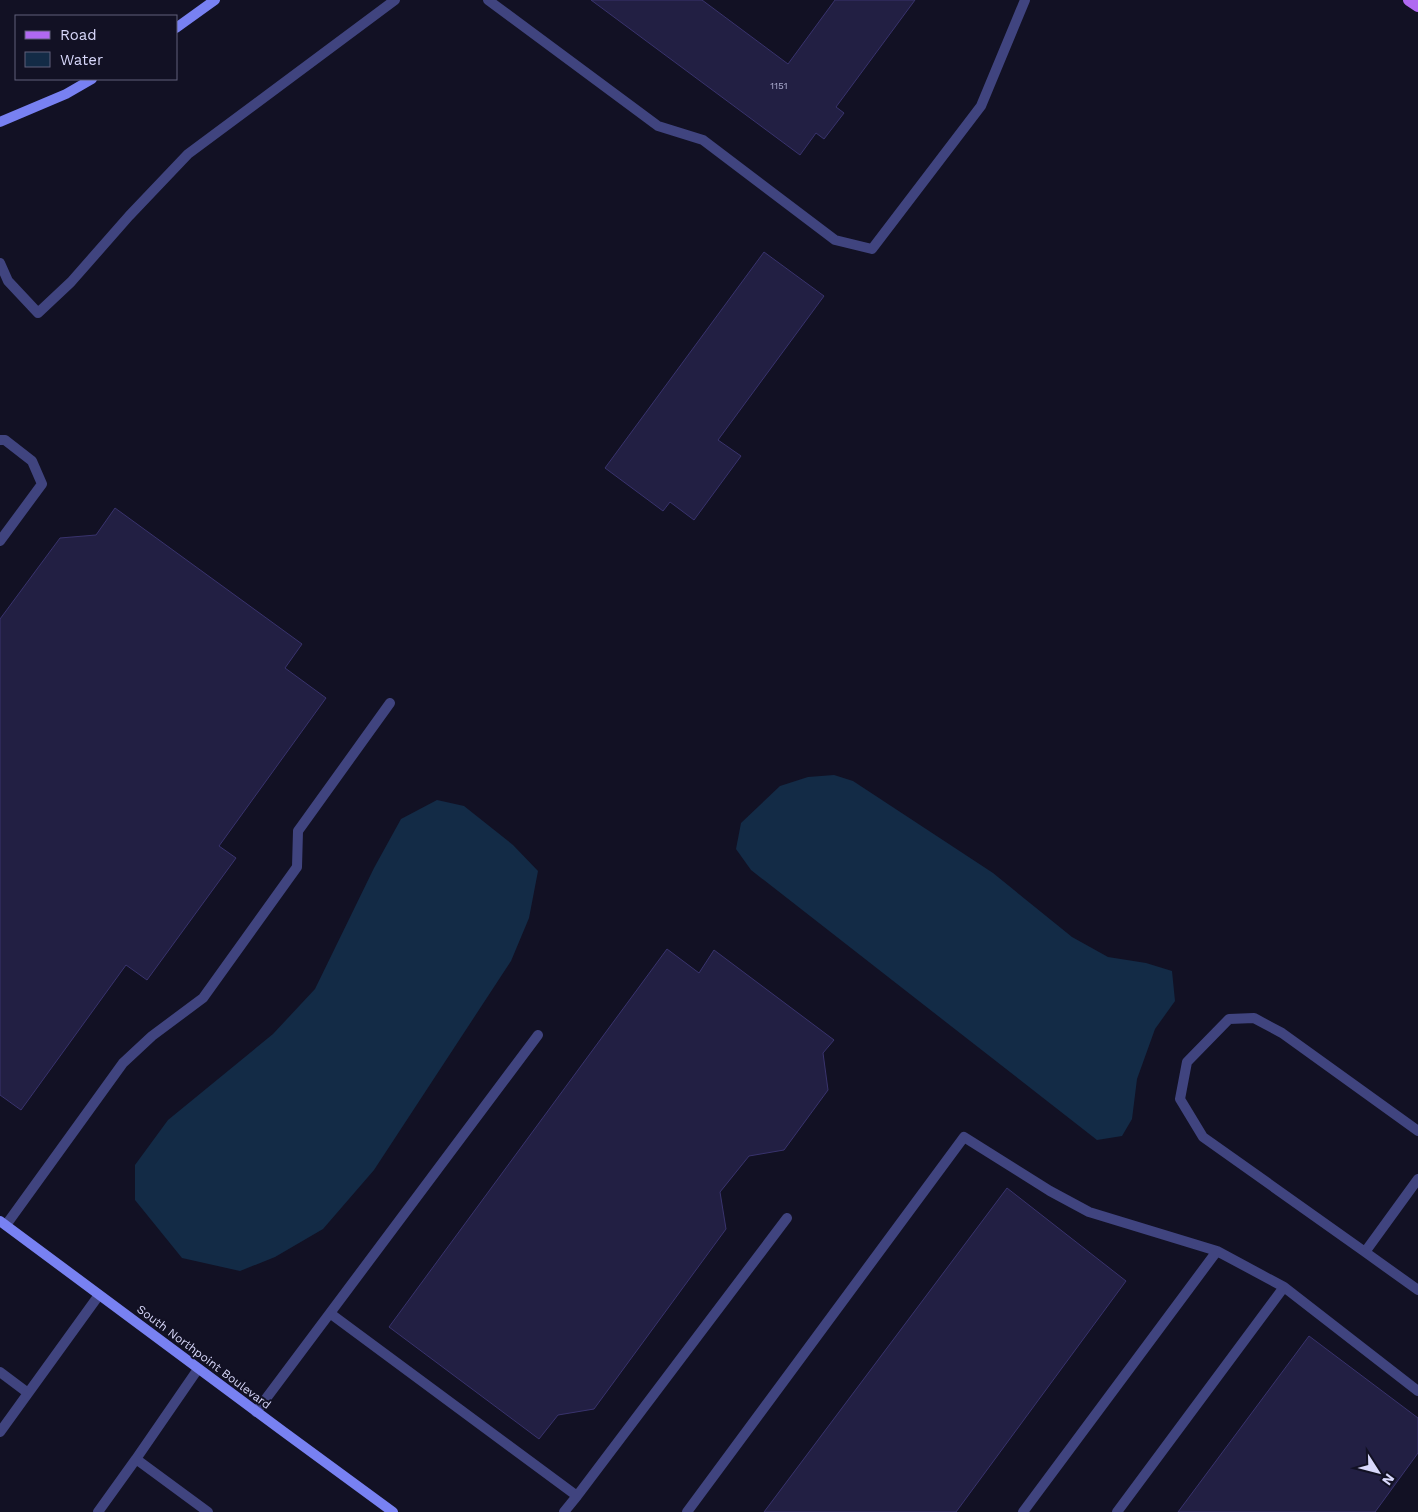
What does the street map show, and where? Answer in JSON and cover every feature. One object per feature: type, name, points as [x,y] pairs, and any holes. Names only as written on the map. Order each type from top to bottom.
[{"type":"main road","points":[[1409,0],[1418,6]]},
{"type":"street","points":[[178,27],[215,0]]},
{"type":"street","points":[[0,122],[66,94],[90,80]]},
{"type":"street","name":"South Northpoint Boulevard","points":[[3,1223],[393,1512]]},
{"type":"lane","points":[[0,263],[8,281],[38,313],[71,282],[129,216],[188,154],[395,0]]},
{"type":"lane","points":[[488,0],[658,126],[704,140],[835,240],[872,249],[981,106],[1025,0]]},
{"type":"lane","points":[[0,440],[6,440],[32,461],[42,484],[0,541]]},
{"type":"lane","points":[[3,1223],[123,1063],[152,1036],[203,998],[209,990],[297,868],[298,831],[390,703]]},
{"type":"lane","points":[[1418,1131],[1282,1033],[1254,1018],[1229,1019],[1187,1062],[1180,1099],[1204,1137],[1418,1290]]},
{"type":"lane","points":[[256,1412],[538,1035]]},
{"type":"lane","points":[[687,1512],[964,1137],[1050,1192],[1089,1212],[1217,1251],[1284,1287],[1418,1391]]},
{"type":"lane","points":[[1365,1252],[1418,1179]]},
{"type":"lane","points":[[564,1512],[787,1218]]},
{"type":"lane","points":[[1023,1512],[1217,1251]]},
{"type":"lane","points":[[1117,1512],[1284,1287]]},
{"type":"lane","points":[[0,1432],[99,1295]]},
{"type":"lane","points":[[331,1314],[577,1496]]},
{"type":"lane","points":[[98,1512],[198,1369]]},
{"type":"lane","points":[[0,1372],[28,1393]]},
{"type":"lane","points":[[136,1459],[208,1512]]},
{"type":"water","points":[[834,775],[853,781],[993,873],[1072,937],[1108,957],[1146,963],[1172,971],[1175,1001],[1155,1029],[1137,1079],[1132,1119],[1122,1136],[1097,1140],[751,870],[736,849],[741,823],[780,786],[808,777]]},
{"type":"water","points":[[437,800],[464,806],[513,845],[538,871],[529,918],[511,961],[374,1170],[323,1229],[275,1257],[240,1271],[182,1258],[135,1200],[135,1165],[168,1120],[273,1034],[315,989],[374,868],[401,819]]},
{"type":"building","points":[[591,0],[702,0],[788,64],[835,0],[915,0],[836,107],[844,113],[824,139],[816,133],[800,155]]},
{"type":"building","points":[[764,252],[824,296],[718,440],[741,456],[694,520],[670,502],[663,511],[605,468]]},
{"type":"building","points":[[115,508],[302,644],[285,668],[326,698],[219,846],[236,858],[147,980],[126,965],[21,1110],[0,1095],[0,619],[60,538],[96,535]]},
{"type":"building","points":[[667,949],[699,973],[714,950],[834,1040],[823,1053],[828,1090],[784,1150],[749,1156],[720,1192],[726,1229],[594,1409],[558,1415],[539,1439],[389,1327]]},
{"type":"building","points":[[1007,1188],[1126,1281],[956,1512],[764,1512]]},
{"type":"building","points":[[1309,1336],[1418,1418],[1418,1453],[1375,1512],[1178,1512]]}]
